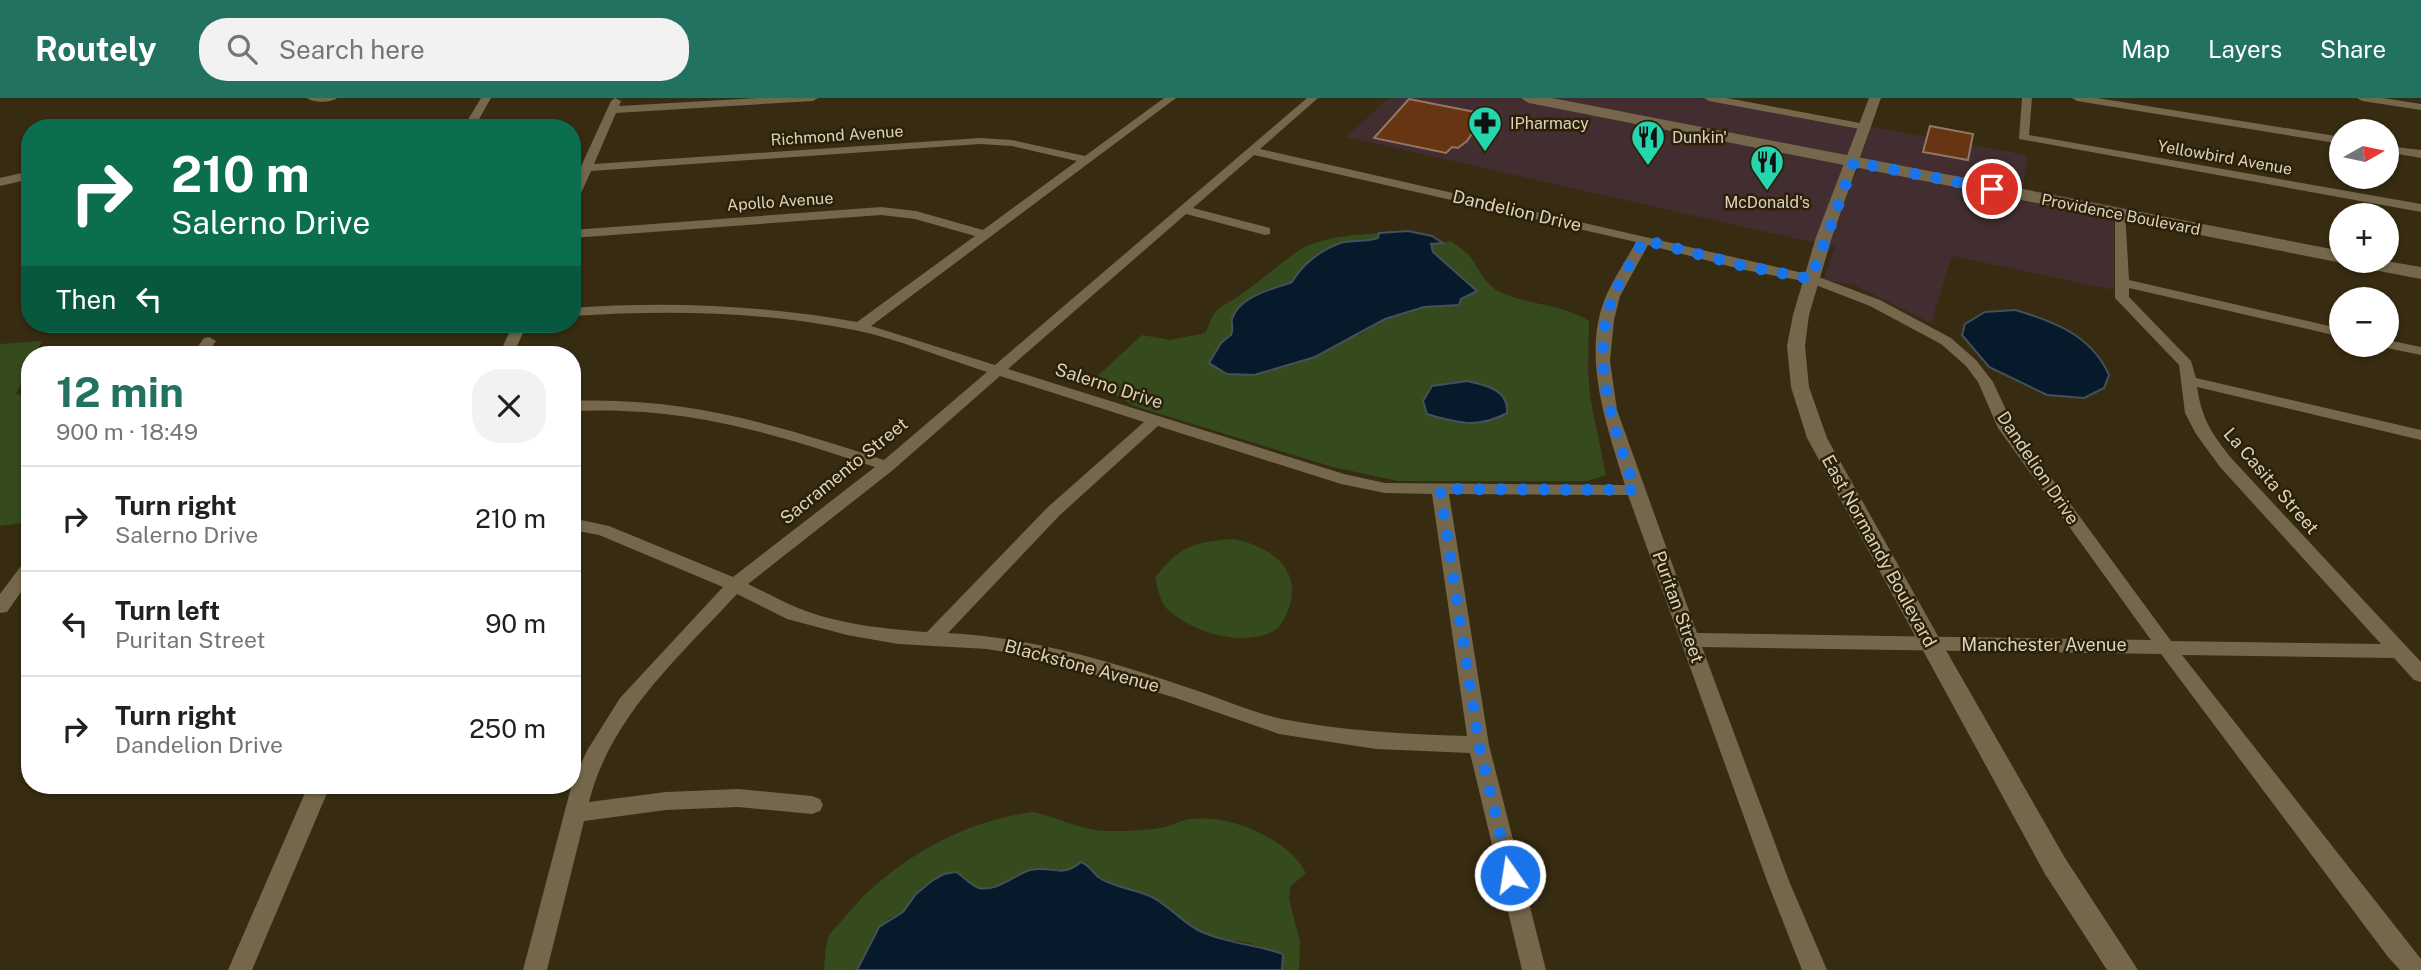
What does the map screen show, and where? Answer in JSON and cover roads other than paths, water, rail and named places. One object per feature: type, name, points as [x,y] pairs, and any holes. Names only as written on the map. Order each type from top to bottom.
[{"type":"main road","name":"Providence Boulevard","points":[[1529,98],[2329,254]]},
{"type":"main road","points":[[2399,269],[2421,273]]},
{"type":"street","points":[[312,98],[332,98]]},
{"type":"street","points":[[473,119],[486,98]]},
{"type":"street","points":[[581,180],[615,104],[813,98]]},
{"type":"street","points":[[860,327],[1170,98]]},
{"type":"street","name":"Sacramento Street","points":[[581,791],[598,749],[627,703],[735,584],[887,466],[1313,98]]},
{"type":"street","points":[[1709,98],[1865,127]]},
{"type":"street","name":"East Normandy Boulevard","points":[[1875,98],[1811,279],[1796,346],[1800,387],[1817,438],[1931,645],[2054,866],[2123,970]]},
{"type":"street","name":"Yellowbird Avenue","points":[[2027,98],[2023,136],[2421,208]]},
{"type":"street","points":[[2077,98],[2329,139]]},
{"type":"street","points":[[2362,98],[2421,107]]},
{"type":"street","name":"Richmond Avenue","points":[[587,168],[980,141],[1012,143],[1087,160]]},
{"type":"street","name":"Dandelion Drive","points":[[1252,151],[1644,240],[1740,265],[1811,279],[1875,303],[1917,323],[1946,341],[1971,363],[1985,382],[2006,428],[2165,646],[2396,949],[2415,970]]},
{"type":"street","points":[[2399,151],[2421,155]]},
{"type":"street","points":[[0,181],[21,177]]},
{"type":"street","points":[[1185,210],[1265,231]]},
{"type":"street","name":"Apollo Avenue","points":[[581,233],[881,211],[916,215],[986,236]]},
{"type":"street","name":"La Casita Street","points":[[2121,214],[2122,298],[2186,364],[2193,413],[2204,434],[2226,463],[2421,675]]},
{"type":"street","name":"Puritan Street","points":[[1644,240],[1613,296],[1607,320],[1603,360],[1609,410],[1635,490],[1778,881],[1806,954],[1815,970]]},
{"type":"street","points":[[2120,282],[2329,330]]},
{"type":"street","name":"Salerno Drive","points":[[581,311],[648,307],[761,311],[801,315],[860,327],[1341,479],[1385,488],[1635,490]]},
{"type":"street","points":[[205,346],[209,341]]},
{"type":"street","points":[[2399,346],[2421,351]]},
{"type":"street","points":[[2190,382],[2421,435]]},
{"type":"street","points":[[581,406],[658,405],[715,414],[754,423],[887,466]]},
{"type":"street","points":[[932,638],[1054,511],[1155,421]]},
{"type":"street","points":[[1440,489],[1479,745],[1534,970]]},
{"type":"street","name":"Blackstone Avenue","points":[[581,526],[603,530],[735,584],[794,614],[847,628],[898,637],[932,638],[1029,649],[1177,691],[1279,726],[1376,741],[1479,745]]},
{"type":"street","points":[[0,607],[21,578]]},
{"type":"street","name":"Manchester Avenue","points":[[1690,640],[2398,651]]},
{"type":"street","points":[[240,970],[316,794]]},
{"type":"street","name":"Sacramento Street","points":[[535,970],[580,794]]},
{"type":"street","points":[[575,813],[666,802],[738,798],[812,805]]},
{"type":"water","points":[[1408,231],[1432,236],[1443,243],[1431,244],[1433,252],[1477,291],[1461,299],[1459,305],[1424,307],[1385,319],[1315,357],[1254,375],[1227,374],[1209,363],[1221,343],[1231,335],[1232,319],[1236,311],[1249,299],[1292,282],[1321,252],[1336,245],[1378,238],[1379,233]]},
{"type":"water","points":[[2015,310],[2044,319],[2082,340],[2102,361],[2109,375],[2104,388],[2084,398],[2047,395],[1989,367],[1962,335],[1965,324],[1985,312]]},
{"type":"water","points":[[1467,381],[1489,387],[1500,394],[1507,405],[1507,413],[1477,423],[1448,420],[1427,414],[1423,401],[1432,386]]},
{"type":"water","points":[[1081,862],[1103,880],[1158,900],[1196,929],[1283,954],[1282,970],[857,970],[879,927],[903,912],[916,894],[944,874],[956,872],[976,887],[986,889],[1030,870],[1062,871]]},
{"type":"place","name":"IPharmacy","points":[[1485,153]]},
{"type":"place","name":"Dunkin'","points":[[1648,167]]},
{"type":"place","name":"McDonald's","points":[[1767,192]]}]
